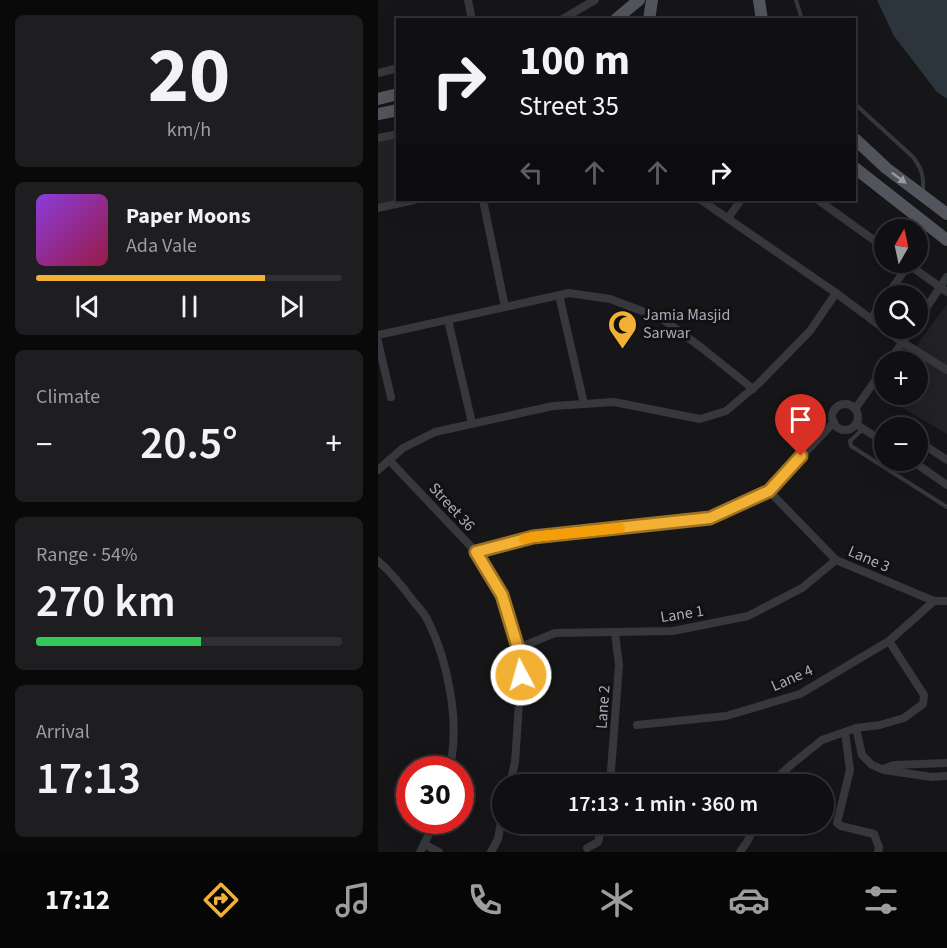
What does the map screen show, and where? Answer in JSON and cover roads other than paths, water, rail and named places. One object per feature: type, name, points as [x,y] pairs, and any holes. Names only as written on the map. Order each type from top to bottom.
[{"type":"main road","points":[[617,18],[639,0]]},
{"type":"main road","points":[[649,18],[652,0]]},
{"type":"main road","points":[[759,0],[762,18]]},
{"type":"main road","points":[[378,99],[396,94]]},
{"type":"main road","points":[[378,114],[396,110]]},
{"type":"main road","points":[[856,140],[886,168],[947,214]]},
{"type":"main road","points":[[856,169],[946,241]]},
{"type":"street","points":[[468,0],[472,18]]},
{"type":"street","points":[[564,18],[595,0]]},
{"type":"street","points":[[378,73],[396,68]]},
{"type":"street","points":[[378,138],[396,134]]},
{"type":"street","points":[[378,208],[410,201]]},
{"type":"street","points":[[483,201],[505,307]]},
{"type":"street","points":[[702,201],[836,293],[902,342],[947,370]]},
{"type":"street","points":[[728,218],[740,201]]},
{"type":"street","points":[[819,201],[874,240]]},
{"type":"street","points":[[921,273],[944,289]]},
{"type":"street","points":[[928,308],[944,289],[947,277]]},
{"type":"street","points":[[378,335],[569,293],[610,299],[661,318],[753,388]]},
{"type":"street","points":[[378,470],[403,448],[435,432],[553,406],[614,402],[700,419],[726,411],[753,388],[810,331],[836,293]]},
{"type":"street","points":[[559,295],[584,404]]},
{"type":"street","points":[[871,319],[874,315]]},
{"type":"street","points":[[448,320],[472,423]]},
{"type":"street","points":[[896,351],[904,339]]},
{"type":"street","points":[[378,342],[391,397]]},
{"type":"street","points":[[855,409],[874,382]]},
{"type":"street","points":[[860,426],[845,429],[837,426],[834,422],[834,411],[840,405],[848,405],[855,409],[860,426],[874,436]]},
{"type":"street","points":[[476,552],[533,537],[710,518],[769,491],[834,422]]},
{"type":"street","points":[[928,448],[947,460]]},
{"type":"street","name":"Street 36","points":[[389,460],[476,552],[502,595],[518,648],[521,675],[512,774]]},
{"type":"street","points":[[928,471],[947,484]]},
{"type":"street","name":"Lane 3","points":[[769,491],[836,560],[934,602],[947,601]]},
{"type":"street","name":"Lane 1","points":[[518,648],[555,633],[673,631],[748,616],[802,588],[836,560]]},
{"type":"street","points":[[378,561],[394,575],[427,619],[443,660],[453,709],[453,756]]},
{"type":"street","name":"Lane 4","points":[[638,725],[726,716],[800,694],[889,641],[934,602]]},
{"type":"street","name":"Lane 2","points":[[611,774],[619,665],[615,633]]},
{"type":"street","points":[[782,774],[822,740],[856,728],[880,725],[904,718],[923,704],[924,695],[889,641]]},
{"type":"street","points":[[856,728],[862,755],[881,770],[932,777],[947,776]]},
{"type":"street","points":[[845,732],[850,770],[837,823],[874,834],[879,847],[878,852]]},
{"type":"street","points":[[881,770],[894,765],[947,764]]},
{"type":"street","points":[[420,852],[429,834]]},
{"type":"street","points":[[491,852],[499,834]]},
{"type":"street","points":[[587,848],[598,842],[600,834]]},
{"type":"street","points":[[740,852],[751,834]]},
{"type":"street","points":[[424,844],[439,852]]},
{"type":"lane","points":[[796,0],[801,18]]},
{"type":"lane","points":[[856,105],[914,157],[921,167],[924,179],[922,195]]},
{"type":"lane","points":[[860,426],[850,441],[851,446],[947,507]]},
{"type":"place","name":"Jamia Masjid Sarwar","points":[[622,350]]}]
